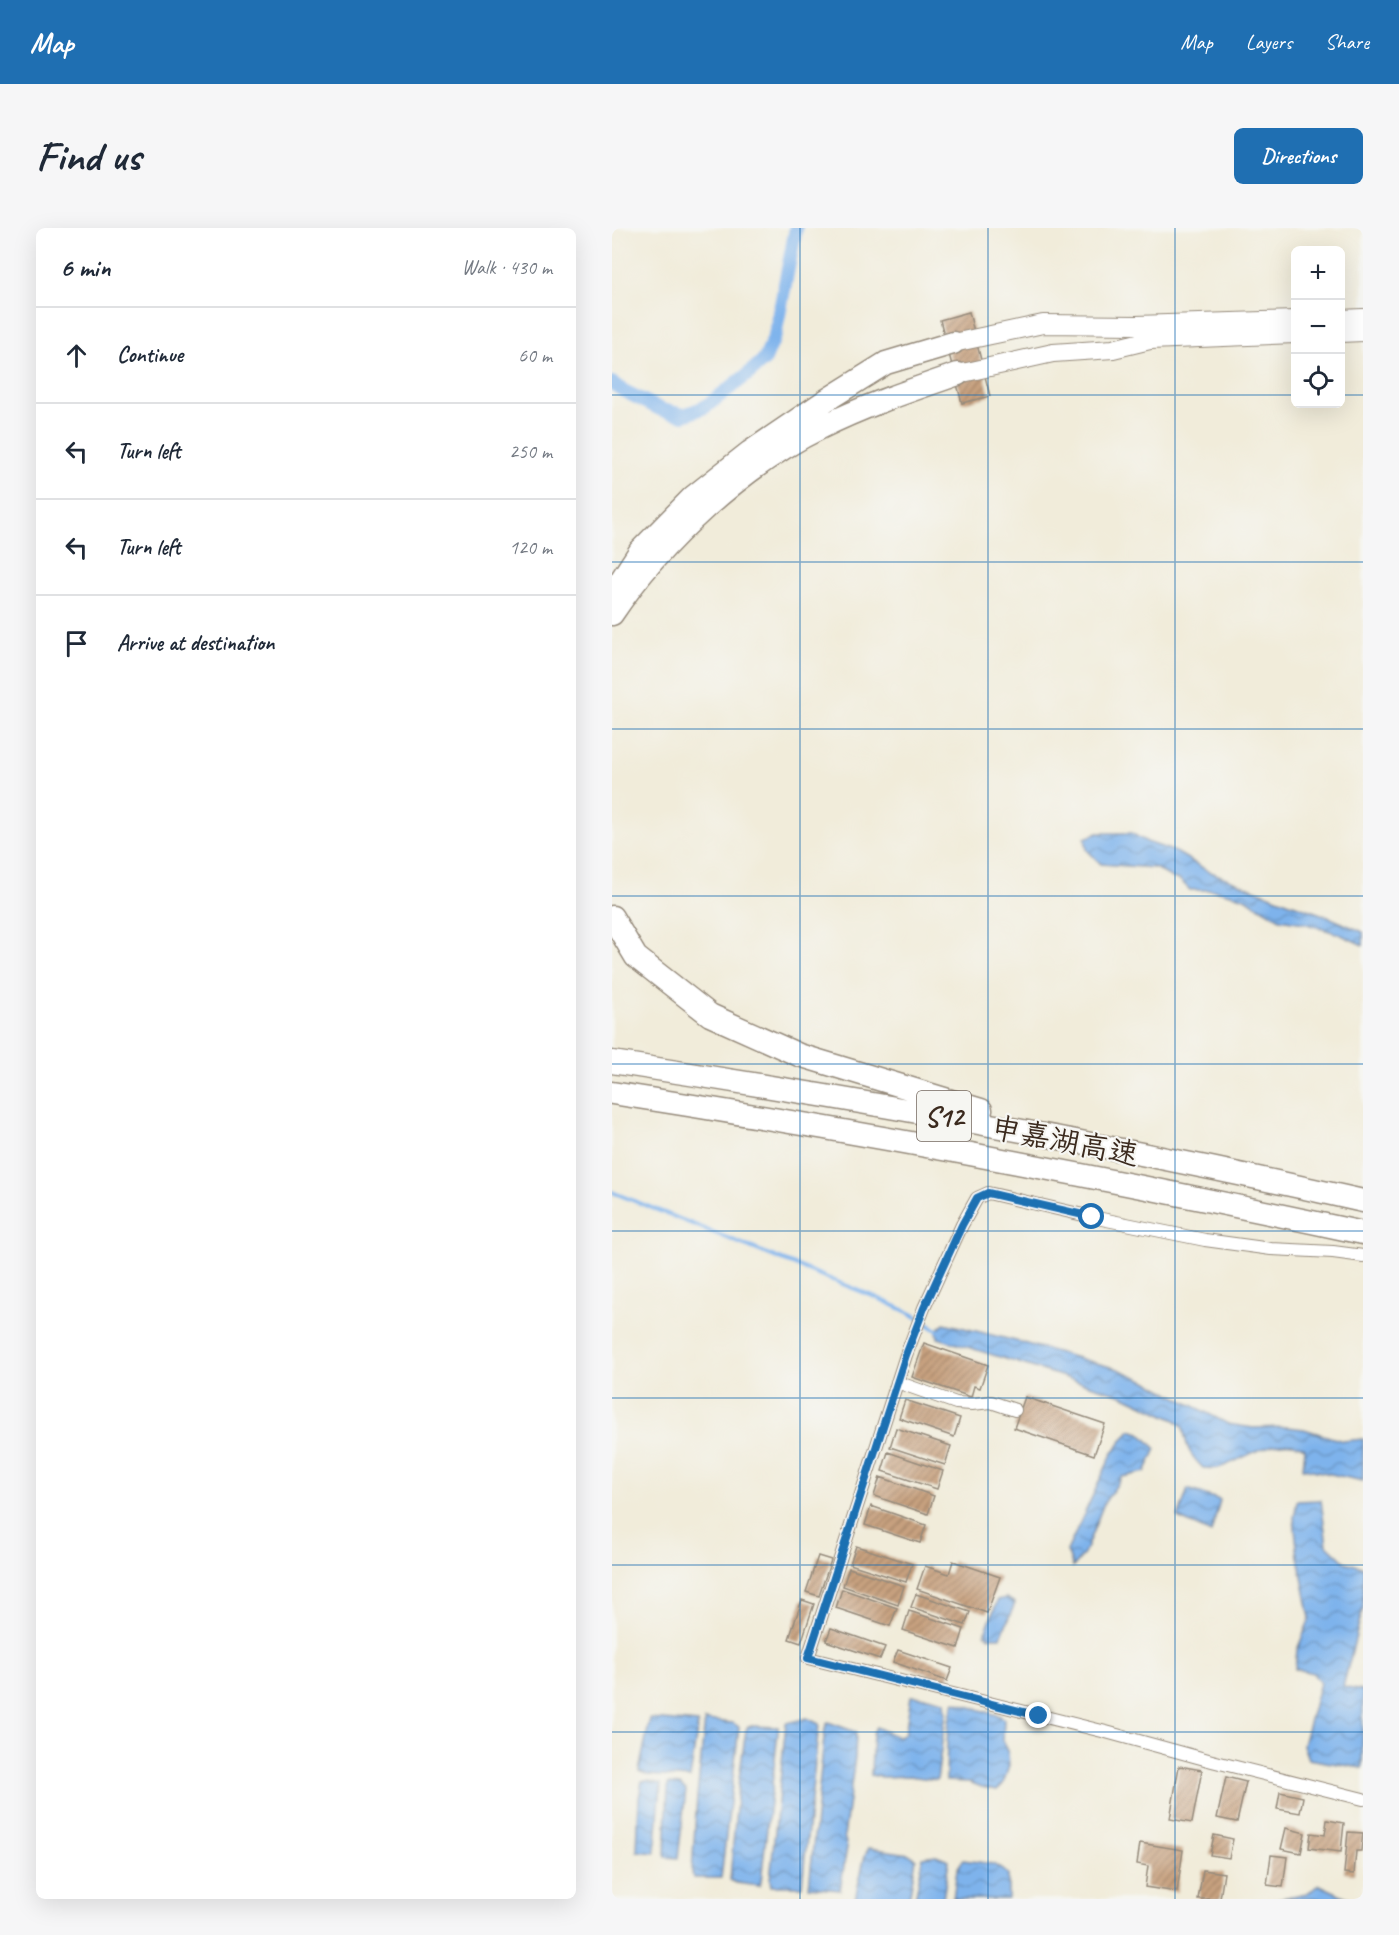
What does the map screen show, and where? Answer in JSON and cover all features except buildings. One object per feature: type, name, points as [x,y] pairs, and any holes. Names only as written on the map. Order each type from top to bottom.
[{"type":"highway","points":[[612,614],[619,587],[640,551],[693,497],[750,452],[886,363],[953,343]]},
{"type":"highway","points":[[612,625],[619,587],[698,515],[779,450],[820,427],[879,401],[958,374]]},
{"type":"highway","points":[[612,917],[636,957],[710,1015],[799,1055],[1089,1143]]},
{"type":"highway","name":"申嘉湖高速","points":[[612,1062],[861,1101],[1089,1143],[1274,1180],[1363,1201]]},
{"type":"highway","name":"申嘉湖高速","points":[[612,1093],[726,1110],[1083,1174],[1363,1233]]},
{"type":"highway","points":[[612,1102],[726,1110]]},
{"type":"main road","points":[[1345,319],[1363,318]]},
{"type":"main road","points":[[953,343],[1043,324],[1136,325],[1291,320]]},
{"type":"main road","points":[[1345,333],[1363,332]]},
{"type":"main road","points":[[958,374],[1053,353],[1113,349],[1150,340],[1291,334]]},
{"type":"street","points":[[1363,1256],[1271,1249],[1204,1240],[988,1193],[977,1198],[962,1225],[918,1324],[897,1382],[808,1658],[1363,1799]]},
{"type":"street","points":[[897,1382],[956,1403],[990,1402],[1015,1410]]},
{"type":"water","points":[[1098,833],[1131,833],[1147,842],[1176,852],[1208,871],[1363,932],[1363,945],[1339,934],[1304,923],[1280,919],[1243,897],[1215,890],[1190,890],[1180,880],[1155,868],[1101,864],[1087,850],[1085,838]]},
{"type":"water","points":[[944,1323],[1118,1369],[1228,1424],[1253,1428],[1304,1429],[1343,1441],[1363,1439],[1363,1481],[1303,1468],[1305,1448],[1294,1444],[1261,1449],[1218,1468],[1203,1468],[1189,1450],[1183,1427],[1175,1420],[1122,1395],[938,1338],[937,1331]]},
{"type":"water","points":[[1130,1430],[1140,1433],[1156,1449],[1145,1472],[1122,1477],[1104,1503],[1084,1554],[1073,1567],[1067,1551],[1112,1454]]},
{"type":"water","points":[[1188,1489],[1220,1500],[1211,1533],[1178,1518]]},
{"type":"water","points":[[1321,1500],[1327,1545],[1345,1562],[1363,1567],[1363,1608],[1343,1687],[1363,1691],[1362,1768],[1308,1759],[1303,1745],[1320,1683],[1313,1673],[1295,1669],[1297,1650],[1310,1618],[1298,1557],[1294,1518],[1297,1501]]},
{"type":"water","points":[[1006,1598],[1015,1603],[1001,1637],[989,1637],[985,1633],[998,1600]]},
{"type":"water","points":[[911,1696],[945,1701],[946,1713],[937,1780],[909,1776],[871,1775],[873,1733],[876,1727],[898,1737],[905,1734]]},
{"type":"water","points":[[955,1702],[1004,1719],[1003,1742],[1008,1753],[1009,1766],[1003,1784],[997,1790],[969,1782],[946,1781],[948,1729]]},
{"type":"water","points":[[807,1718],[819,1724],[802,1886],[771,1886],[786,1723]]},
{"type":"water","points":[[650,1719],[698,1723],[690,1778],[648,1775],[639,1771]]},
{"type":"water","points":[[705,1720],[733,1723],[739,1727],[721,1878],[693,1878],[692,1871]]},
{"type":"water","points":[[828,1722],[856,1732],[855,1757],[844,1836],[847,1847],[840,1890],[809,1887],[825,1728]]},
{"type":"water","points":[[748,1726],[778,1727],[759,1886],[730,1880],[738,1785]]},
{"type":"water","points":[[642,1781],[661,1784],[655,1853],[637,1851]]},
{"type":"water","points":[[668,1784],[680,1785],[686,1790],[678,1858],[665,1857]]},
{"type":"water","points":[[869,1848],[909,1854],[916,1859],[909,1899],[855,1899],[865,1855]]},
{"type":"water","points":[[936,1855],[949,1860],[943,1899],[915,1899],[923,1857]]},
{"type":"water","points":[[963,1860],[993,1864],[1008,1874],[1008,1899],[953,1899],[957,1869]]},
{"type":"water","points":[[1320,1885],[1350,1899],[1277,1899],[1307,1893]]},
{"type":"waterway","points":[[612,383],[662,410],[684,415],[705,407],[747,375],[765,359],[775,335],[796,228]]},
{"type":"waterway","points":[[612,1192],[880,1299],[912,1314],[942,1333]]},
{"type":"route","points":[[1039,1716],[808,1658],[906,1355],[924,1308],[977,1198],[988,1193],[1092,1217]]}]
